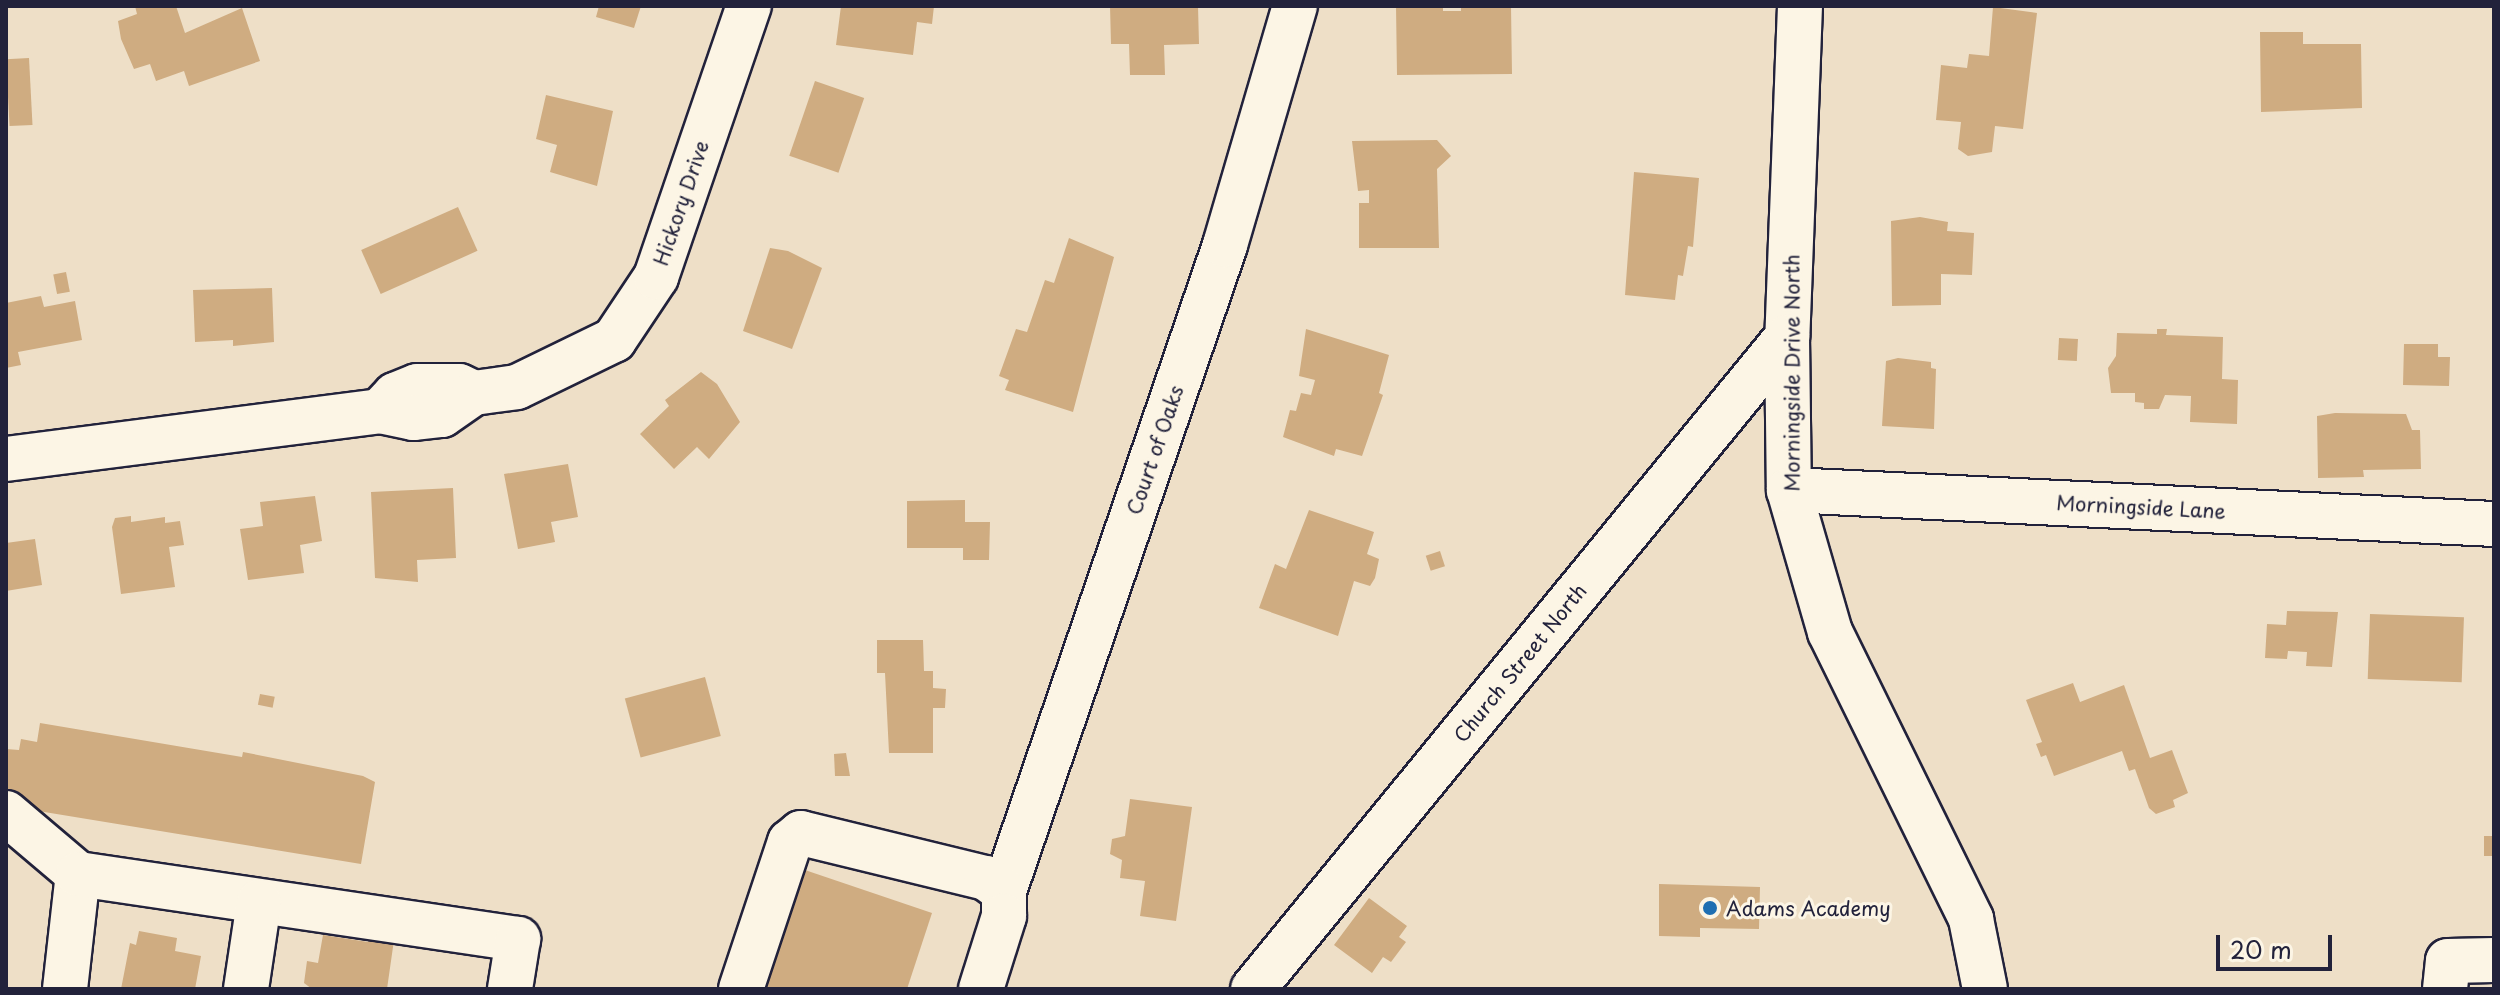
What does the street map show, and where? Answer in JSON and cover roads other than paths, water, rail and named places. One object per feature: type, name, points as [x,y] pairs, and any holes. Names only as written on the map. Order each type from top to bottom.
[{"type":"street","name":"Hickory Drive","points":[[6,459],[380,411],[413,418],[442,415],[474,393],[517,387],[614,340],[656,277],[749,6]]},
{"type":"street","name":"Court of Oaks","points":[[981,989],[1004,916],[1004,891],[1225,245],[1295,6]]},
{"type":"street","name":"Morningside Drive North","points":[[1800,6],[1787,337],[1789,490],[1830,632],[1971,919],[1985,989]]},
{"type":"street","name":"Church Street North","points":[[1253,989],[1787,337]]},
{"type":"street","name":"Morningside Lane","points":[[1789,490],[2494,524]]},
{"type":"street","points":[[6,813],[78,874],[518,939],[510,989]]},
{"type":"street","points":[[741,989],[790,842],[801,833],[986,878],[1004,891]]},
{"type":"street","points":[[65,989],[78,874]]},
{"type":"street","points":[[246,989],[259,902]]},
{"type":"street","points":[[2445,989],[2448,961],[2494,960]]},
{"type":"place","name":"Adams Academy","points":[[1710,908]]}]
